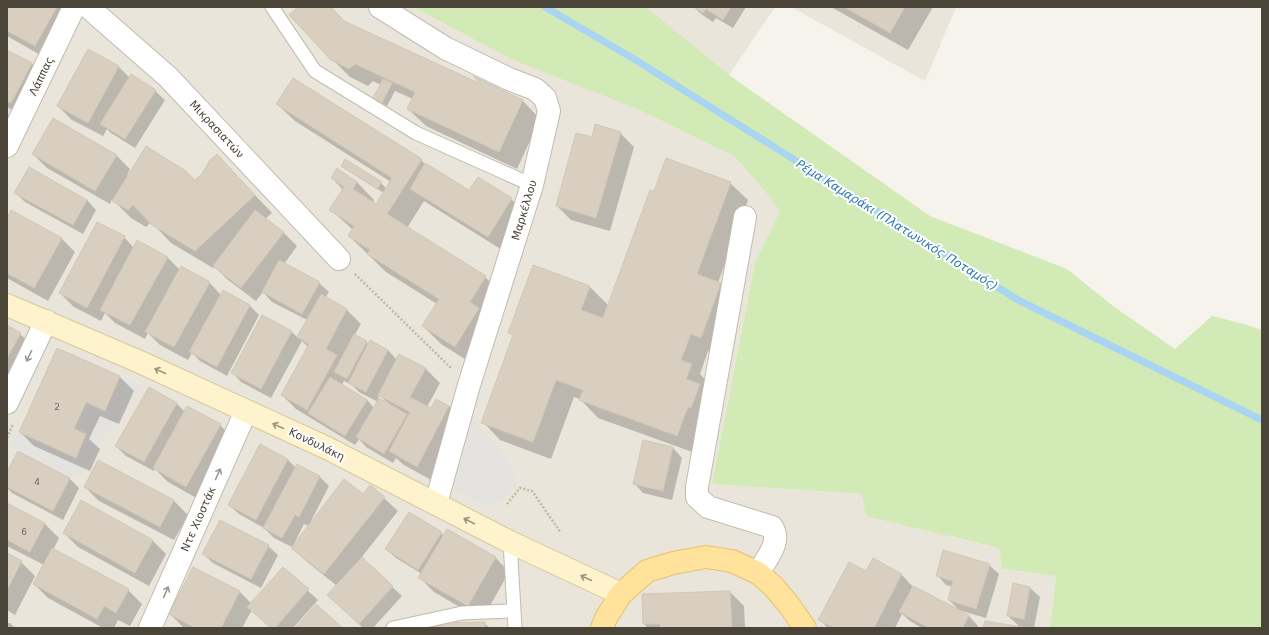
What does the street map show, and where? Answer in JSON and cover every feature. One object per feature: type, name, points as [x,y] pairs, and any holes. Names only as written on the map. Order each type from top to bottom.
[{"type":"main road","name":"Κονδυλάκη","points":[[7,305],[46,321],[327,448],[510,542],[622,594]]},
{"type":"main road","points":[[602,628],[606,618],[622,594],[646,571],[673,563],[706,557],[732,561],[758,573],[773,586],[789,605],[805,628]]},
{"type":"street","name":"Λάππας","points":[[9,135],[74,7]]},
{"type":"street","name":"Μικρασιατών","points":[[88,7],[168,77],[339,259]]},
{"type":"street","name":"Μαρκέλλου","points":[[380,7],[445,48],[509,79],[535,89],[545,98],[549,111],[532,186],[469,385],[436,503]]},
{"type":"street","points":[[745,217],[696,497],[708,507],[772,527],[776,534],[775,544],[758,573]]},
{"type":"street","points":[[7,403],[46,321]]},
{"type":"street","name":"Ντε Χιοστάκ","points":[[150,628],[246,411]]},
{"type":"lane","points":[[272,7],[315,71],[416,134],[532,186]]},
{"type":"lane","points":[[510,542],[515,628]]},
{"type":"lane","points":[[393,628],[462,613],[513,611]]},
{"type":"path","points":[[339,259],[469,385]]},
{"type":"path","points":[[507,504],[520,488],[532,491],[561,533]]},
{"type":"shaded area","points":[[7,7],[775,7],[729,75],[696,137],[734,156],[780,211],[755,262],[712,484],[863,494],[951,537],[999,548],[1002,569],[1056,576],[1050,628],[7,628]]},
{"type":"shaded area","points":[[791,7],[956,7],[925,81]]},
{"type":"shaded area","points":[[123,377],[144,386],[103,439],[91,462],[74,478],[10,447],[16,433],[77,459],[89,433],[79,427],[88,406],[105,412]]},
{"type":"shaded area","points":[[472,417],[507,459],[518,481],[506,496],[495,505],[479,503],[450,488]]},
{"type":"green space","points":[[414,7],[646,7],[729,75],[930,216],[1067,269],[1113,306],[1175,349],[1212,316],[1262,330],[1262,628],[1050,628],[1056,576],[1002,569],[999,548],[866,516],[862,494],[712,484],[755,262],[780,211],[734,156],[640,110],[511,59]]},
{"type":"building","points":[[7,7],[57,7],[35,46],[7,31]]},
{"type":"building","points":[[298,7],[331,7],[344,21],[481,84],[473,76],[523,100],[499,152],[407,109],[415,92],[355,64],[349,69],[331,60],[289,15]]},
{"type":"building","points":[[694,7],[731,7],[723,20],[706,9],[703,13]]},
{"type":"building","points":[[844,7],[905,7],[890,33]]},
{"type":"building","points":[[88,49],[119,66],[88,123],[57,106]]},
{"type":"building","points":[[7,50],[32,63],[11,103],[7,101]]},
{"type":"building","points":[[131,74],[156,90],[125,139],[100,124]]},
{"type":"building","points":[[293,78],[422,159],[387,214],[486,276],[470,302],[479,308],[455,347],[422,326],[439,299],[367,254],[370,250],[348,236],[354,226],[329,210],[344,187],[331,178],[337,168],[357,182],[353,189],[376,204],[392,178],[276,104]]},
{"type":"building","points":[[383,79],[392,83],[382,103],[373,98]]},
{"type":"building","points":[[53,118],[117,155],[95,191],[32,154]]},
{"type":"building","points":[[595,124],[621,132],[596,218],[556,206],[576,133],[592,137]]},
{"type":"building","points":[[146,146],[186,171],[195,180],[202,174],[210,160],[217,154],[255,195],[195,251],[152,225],[133,205],[128,210],[112,201]]},
{"type":"building","points":[[666,158],[731,182],[697,274],[721,283],[701,338],[691,334],[681,360],[692,364],[686,379],[700,384],[691,408],[688,407],[677,436],[579,400],[583,390],[556,380],[533,442],[481,423],[513,335],[508,333],[533,265],[590,286],[581,310],[603,318],[650,190],[654,191]]},
{"type":"building","points":[[345,159],[382,182],[377,189],[341,166]]},
{"type":"building","points":[[425,163],[469,190],[478,177],[512,198],[488,237],[410,189]]},
{"type":"building","points":[[29,167],[87,200],[73,225],[14,193]]},
{"type":"building","points":[[11,210],[62,238],[34,288],[7,273],[7,218]]},
{"type":"building","points":[[255,210],[284,232],[241,288],[213,266]]},
{"type":"building","points":[[97,222],[125,236],[87,308],[59,293]]},
{"type":"building","points":[[137,240],[168,257],[130,325],[100,310]]},
{"type":"building","points":[[279,260],[320,282],[302,314],[262,292]]},
{"type":"building","points":[[181,266],[210,282],[174,347],[145,332]]},
{"type":"building","points":[[223,290],[250,305],[217,367],[189,352]]},
{"type":"building","points":[[321,294],[347,309],[326,349],[337,355],[307,410],[281,395],[309,344],[297,337]]},
{"type":"building","points":[[262,315],[292,331],[261,389],[231,373]]},
{"type":"building","points":[[7,325],[21,333],[7,358]]},
{"type":"building","points":[[354,334],[367,341],[347,379],[334,372]]},
{"type":"building","points":[[370,340],[388,350],[366,392],[348,383]]},
{"type":"building","points":[[57,348],[120,376],[105,411],[86,402],[74,429],[86,434],[76,458],[19,432]]},
{"type":"building","points":[[399,354],[426,368],[410,397],[431,408],[436,399],[449,406],[417,467],[389,451],[410,412],[378,395]]},
{"type":"building","points":[[330,377],[367,400],[345,436],[308,413]]},
{"type":"building","points":[[149,387],[177,403],[144,462],[115,446]]},
{"type":"building","points":[[379,398],[407,414],[384,454],[356,437]]},
{"type":"building","points":[[187,406],[221,424],[186,487],[153,468]]},
{"type":"building","points":[[643,440],[673,447],[663,491],[633,484]]},
{"type":"building","points":[[260,444],[288,459],[256,520],[228,505]]},
{"type":"building","points":[[18,451],[70,478],[53,511],[7,487],[7,472]]},
{"type":"building","points":[[98,460],[174,500],[160,527],[84,487]]},
{"type":"building","points":[[297,464],[320,476],[299,517],[295,515],[282,538],[263,528]]},
{"type":"building","points":[[344,479],[363,494],[370,485],[385,497],[324,574],[291,548]]},
{"type":"building","points":[[81,500],[153,540],[135,573],[63,533]]},
{"type":"building","points":[[7,503],[45,523],[30,552],[7,540]]},
{"type":"building","points":[[409,512],[442,532],[418,570],[385,549]]},
{"type":"building","points":[[220,520],[269,545],[251,579],[202,554]]},
{"type":"building","points":[[447,529],[496,557],[468,606],[418,578]]},
{"type":"building","points":[[52,548],[129,589],[116,613],[104,606],[97,619],[33,584]]},
{"type":"building","points":[[943,550],[990,564],[976,609],[948,600],[953,581],[936,576]]},
{"type":"building","points":[[7,553],[22,561],[7,590]]},
{"type":"building","points":[[362,557],[393,586],[359,624],[327,595]]},
{"type":"building","points":[[873,558],[902,574],[874,628],[834,628],[818,620],[849,562],[866,571]]},
{"type":"building","points":[[193,567],[240,591],[221,628],[195,628],[169,614]]},
{"type":"building","points":[[283,567],[309,589],[275,628],[271,628],[247,607]]},
{"type":"building","points":[[1013,583],[1030,587],[1024,619],[1007,616]]},
{"type":"building","points":[[913,586],[969,615],[963,628],[929,628],[899,612]]},
{"type":"building","points":[[730,591],[732,628],[660,628],[660,624],[643,624],[642,594]]},
{"type":"building","points":[[316,604],[343,628],[295,628]]},
{"type":"building","points":[[985,621],[1029,628],[983,628]]},
{"type":"building","points":[[485,622],[485,628],[435,628],[435,623]]},
{"type":"waterway","name":"Ρέμα Καμαράκι (Πλατωνικός Ποταμός)","points":[[545,7],[634,59],[1018,300],[1262,420]]}]
